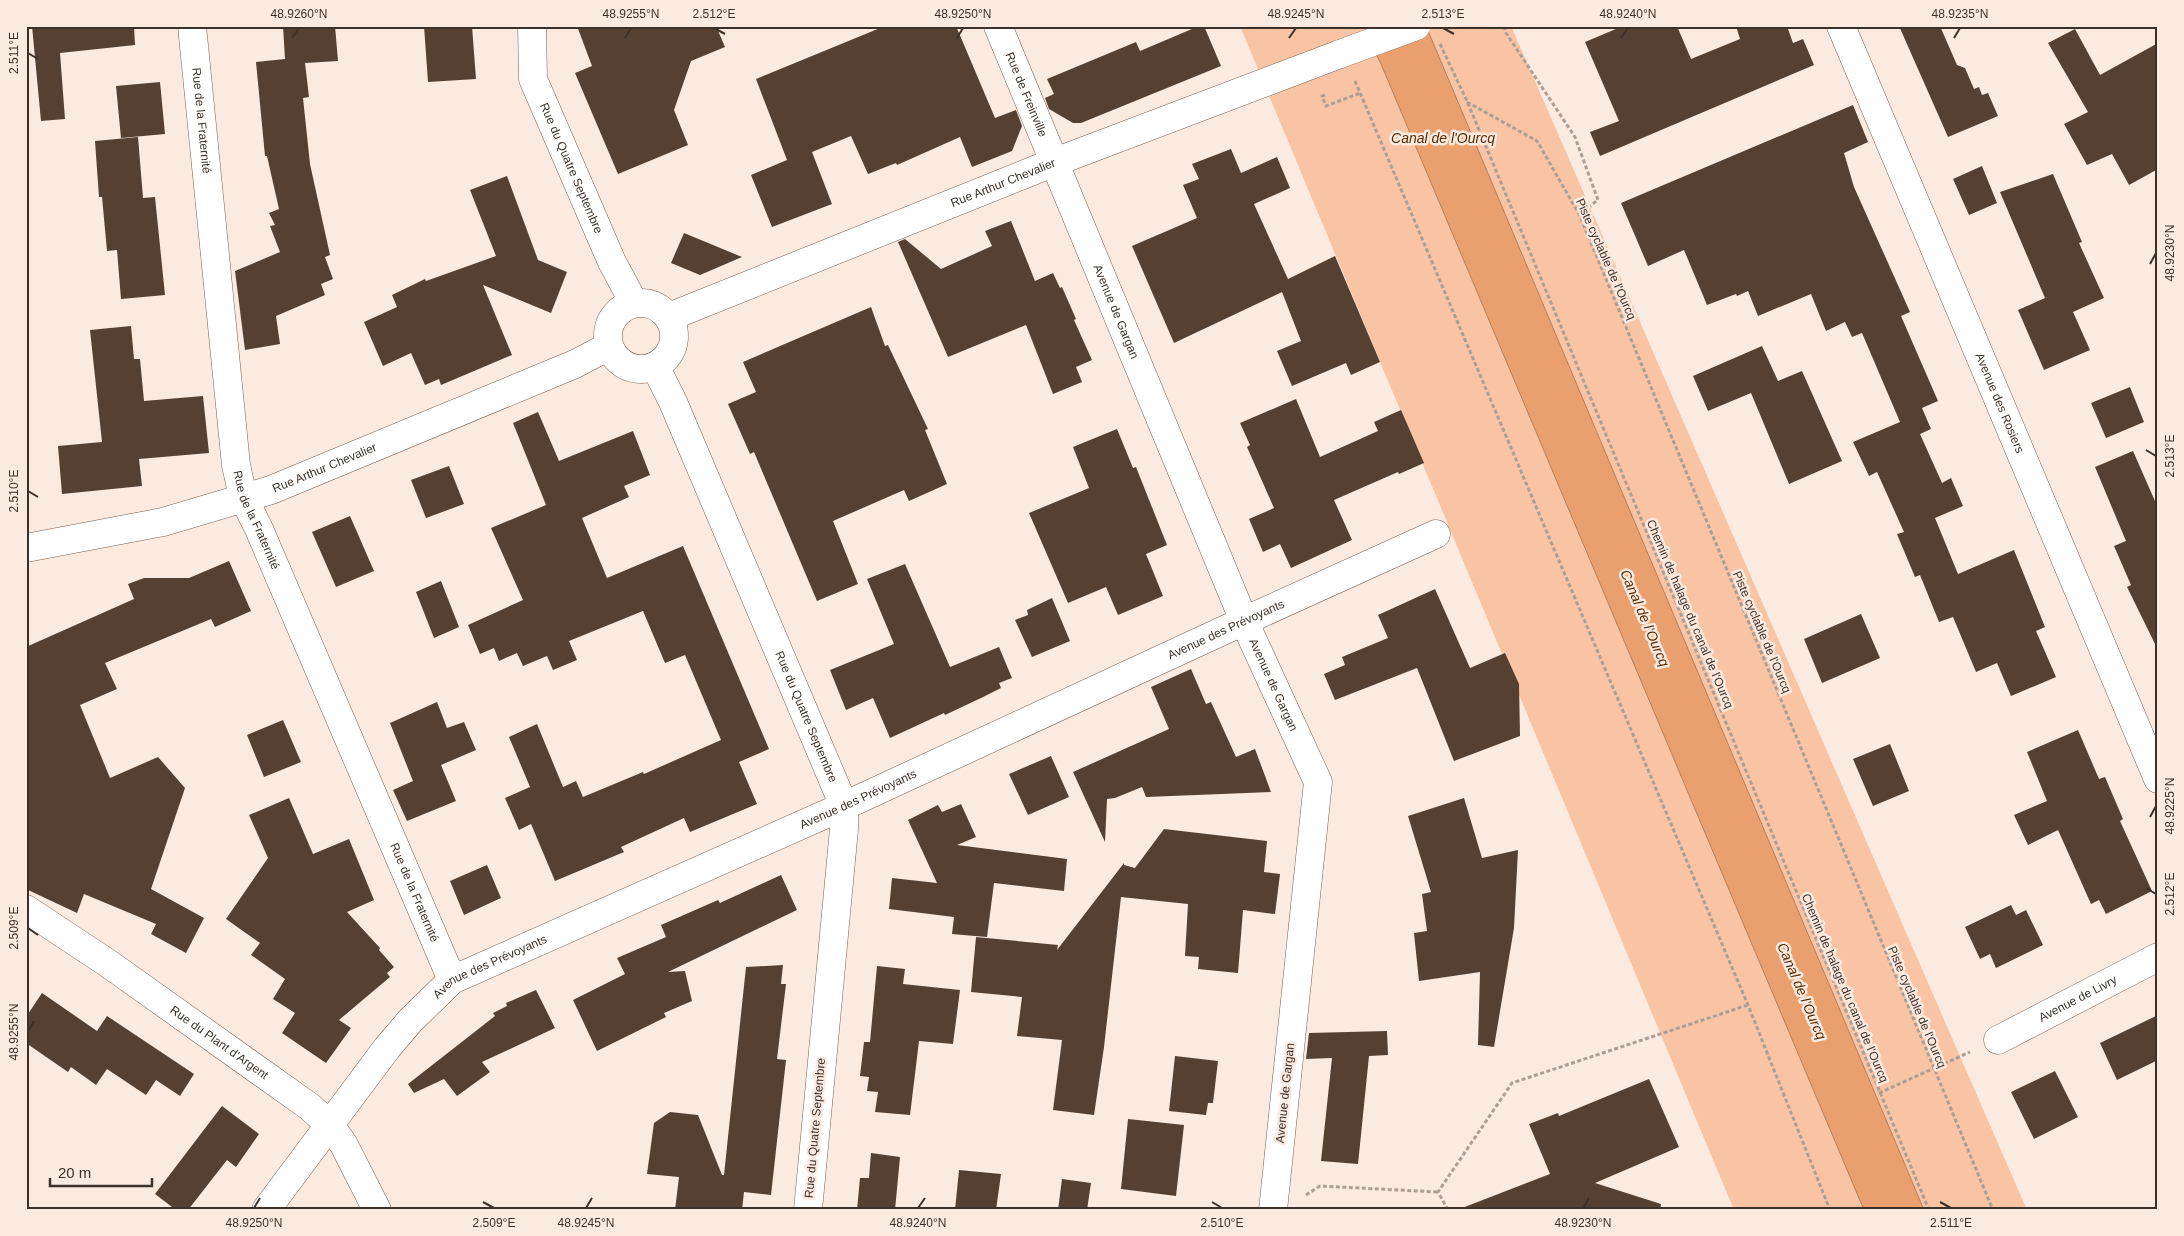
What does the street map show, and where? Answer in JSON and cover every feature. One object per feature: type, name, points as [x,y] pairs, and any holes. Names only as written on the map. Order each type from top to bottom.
[{"type":"street","name":"Rue de la Fraternité","points":[[192,26],[236,465],[243,497],[259,530],[452,980]]},
{"type":"street","name":"Rue du Quatre Septembre","points":[[532,26],[533,79],[612,262],[634,303]]},
{"type":"street","name":"Rue de Freinville","points":[[998,26],[1055,162]]},
{"type":"street","name":"Avenue des Rosiers","points":[[1841,26],[2158,778]]},
{"type":"street","name":"Rue Arthur Chevalier","points":[[669,317],[1055,162],[1346,65],[1427,31]]},
{"type":"street","name":"Avenue de Gargan","points":[[1055,162],[1244,620],[1318,782],[1273,1203]]},
{"type":"street","points":[[634,303],[654,305],[669,317],[674,339],[671,350],[664,360],[655,366],[644,369],[632,368],[622,364],[614,356],[609,346],[607,335],[609,324],[615,314],[624,307],[634,303]]},
{"type":"street","name":"Rue Arthur Chevalier","points":[[26,548],[163,522],[280,487],[575,364],[609,346]]},
{"type":"street","name":"Rue du Quatre Septembre","points":[[655,366],[673,402],[844,806],[844,829],[808,1210]]},
{"type":"street","name":"Avenue des Prévoyants","points":[[266,1210],[386,1048],[410,1021],[452,980],[844,806],[1244,620],[1436,534]]},
{"type":"street","name":"Rue du Plant d'Argent","points":[[26,909],[109,964],[310,1107],[330,1125],[344,1145],[377,1210]]},
{"type":"street","name":"Avenue de Livry","points":[[1998,1040],[2158,957]]},
{"type":"path","points":[[1504,26],[1506,33],[1575,137],[1598,200],[1579,214]]},
{"type":"path","name":"Chemin de halage du canal de l'Ourcq","points":[[1427,31],[1466,101],[1929,1210]]},
{"type":"path","points":[[1346,65],[1748,1005],[1830,1210]]},
{"type":"path","name":"Piste cyclable de l'Ourcq","points":[[1466,101],[1538,141],[1579,214],[1993,1210]]},
{"type":"path","points":[[1438,1192],[1512,1083],[1748,1005]]},
{"type":"path","points":[[1879,1093],[1998,1040]]},
{"type":"path","points":[[1273,1203],[1302,1198],[1320,1186],[1438,1192]]},
{"type":"path","points":[[1438,1192],[1448,1210]]},
{"type":"shaded area","points":[[1240,26],[1366,26],[1371,44],[1864,1210],[1734,1210]]},
{"type":"shaded area","points":[[1426,26],[1511,26],[2027,1210],[1924,1210]]},
{"type":"water","name":"Canal de l'Ourcq","points":[[1366,26],[1426,26],[1924,1210],[1864,1210],[1371,44]]},
{"type":"building","points":[[32,26],[134,26],[135,45],[60,53],[65,119],[41,121]]},
{"type":"building","points":[[283,26],[335,26],[338,61],[305,63],[309,97],[303,98],[310,164],[330,255],[325,257],[333,279],[321,284],[325,295],[276,316],[280,344],[245,350],[235,271],[280,252],[270,226],[275,225],[269,213],[279,209],[267,156],[265,156],[256,62],[285,59]]},
{"type":"building","points":[[424,26],[472,26],[476,79],[428,82]]},
{"type":"building","points":[[577,26],[716,26],[725,47],[691,61],[674,110],[688,145],[618,174],[575,73],[592,66]]},
{"type":"building","points":[[885,26],[956,26],[995,118],[1016,110],[1022,126],[1012,151],[972,167],[960,137],[897,165],[896,163],[868,174],[851,136],[812,152],[832,204],[772,227],[751,175],[787,160],[756,79]]},
{"type":"building","points":[[1199,26],[1204,26],[1221,66],[1081,123],[1073,123],[1049,109],[1045,98],[1054,94],[1047,79],[1136,42],[1140,51]]},
{"type":"building","points":[[1623,26],[1677,26],[1691,59],[1740,39],[1736,26],[1787,26],[1793,43],[1803,39],[1814,65],[1600,156],[1590,132],[1619,121],[1585,42]]},
{"type":"building","points":[[1899,26],[1940,26],[1957,65],[1965,68],[1974,89],[1979,87],[1982,95],[1988,93],[1998,116],[1948,137]]},
{"type":"building","points":[[2075,29],[2100,75],[2158,43],[2158,169],[2129,185],[2112,154],[2087,165],[2064,124],[2088,112],[2048,43]]},
{"type":"building","points":[[160,82],[165,134],[121,138],[116,86]]},
{"type":"building","points":[[1853,105],[1868,142],[1844,153],[1854,187],[1910,312],[1901,316],[1938,401],[1922,408],[1931,429],[1920,434],[1942,483],[1951,478],[1963,506],[1935,518],[1958,574],[2014,550],[2045,627],[2036,631],[2056,677],[2011,696],[1997,663],[1976,672],[1953,617],[1939,622],[1920,575],[1915,577],[1899,539],[1897,534],[1904,532],[1877,472],[1869,476],[1853,442],[1900,422],[1862,333],[1852,337],[1845,322],[1826,331],[1811,294],[1758,316],[1748,291],[1707,305],[1684,250],[1648,266],[1621,203]]},
{"type":"building","points":[[138,137],[143,198],[155,197],[165,295],[121,299],[117,250],[107,251],[102,197],[99,197],[95,141]]},
{"type":"building","points":[[1231,149],[1241,173],[1277,157],[1290,188],[1254,204],[1288,279],[1335,256],[1380,362],[1351,375],[1346,363],[1292,386],[1277,351],[1301,341],[1282,292],[1174,343],[1132,246],[1197,218],[1183,185],[1199,179],[1192,164]]},
{"type":"building","points":[[1982,166],[1997,203],[1969,215],[1953,179]]},
{"type":"building","points":[[2053,174],[2082,242],[2079,243],[2104,298],[2073,312],[2090,350],[2044,370],[2018,310],[2045,298],[2000,192]]},
{"type":"building","points":[[507,176],[538,260],[567,272],[551,313],[483,285],[512,355],[441,385],[439,379],[425,385],[411,353],[383,366],[364,322],[397,307],[392,295],[425,279],[426,281],[496,256],[470,190]]},
{"type":"building","points":[[1011,221],[1035,281],[1053,273],[1060,288],[1062,287],[1092,360],[1076,367],[1082,382],[1053,394],[1026,325],[948,357],[898,242],[905,239],[941,269],[992,246],[985,231]]},
{"type":"building","points":[[684,233],[742,257],[700,275],[671,263]]},
{"type":"building","points":[[871,307],[885,346],[888,345],[928,429],[925,430],[947,484],[909,501],[904,490],[833,521],[858,584],[817,601],[754,452],[750,454],[728,404],[756,392],[743,362]]},
{"type":"building","points":[[131,326],[134,359],[140,359],[144,401],[203,396],[209,453],[139,459],[142,486],[62,494],[58,446],[102,442],[90,330]]},
{"type":"building","points":[[1762,346],[1778,381],[1802,371],[1842,461],[1789,484],[1751,393],[1708,411],[1693,376]]},
{"type":"building","points":[[2130,387],[2144,422],[2106,438],[2091,403]]},
{"type":"building","points":[[1296,399],[1320,457],[1378,431],[1374,422],[1401,410],[1424,463],[1399,474],[1398,472],[1334,500],[1352,540],[1291,568],[1280,544],[1263,552],[1249,519],[1274,508],[1247,447],[1250,445],[1240,423]]},
{"type":"building","points":[[538,412],[559,461],[633,431],[650,475],[624,486],[629,497],[582,518],[607,578],[683,546],[769,749],[739,762],[757,804],[690,832],[684,818],[621,847],[624,852],[555,881],[531,824],[519,830],[505,798],[530,787],[509,737],[537,724],[563,787],[576,781],[583,797],[643,772],[644,774],[721,740],[685,655],[665,663],[643,611],[569,641],[577,660],[553,670],[547,656],[523,666],[517,653],[499,661],[494,648],[480,654],[468,625],[523,600],[491,528],[546,505],[513,423]]},
{"type":"building","points":[[1117,429],[1133,468],[1136,467],[1167,545],[1146,554],[1163,596],[1118,615],[1106,587],[1068,603],[1029,513],[1089,488],[1073,447]]},
{"type":"building","points":[[2133,451],[2158,508],[2157,648],[2127,587],[2131,585],[2114,546],[2126,541],[2095,467]]},
{"type":"building","points":[[449,466],[464,504],[426,518],[411,480]]},
{"type":"building","points":[[350,516],[374,571],[336,587],[312,532]]},
{"type":"building","points":[[229,561],[251,611],[215,627],[211,619],[105,663],[117,689],[80,705],[110,778],[158,757],[185,788],[151,889],[204,918],[186,953],[151,934],[156,924],[84,894],[77,913],[26,889],[26,647],[134,599],[128,584],[144,578],[189,578]]},
{"type":"building","points":[[905,564],[950,667],[999,647],[1012,678],[999,683],[1001,688],[981,698],[890,738],[873,698],[846,710],[830,670],[894,644],[867,579]]},
{"type":"building","points":[[441,581],[459,627],[434,638],[416,592]]},
{"type":"building","points":[[1435,589],[1470,668],[1505,653],[1519,684],[1520,736],[1454,761],[1417,668],[1335,700],[1324,674],[1345,665],[1342,657],[1388,638],[1378,615]]},
{"type":"building","points":[[1052,598],[1070,641],[1032,657],[1015,620],[1028,615],[1027,610]]},
{"type":"building","points":[[1861,614],[1880,658],[1822,683],[1804,639]]},
{"type":"building","points":[[1191,669],[1206,704],[1211,702],[1236,757],[1255,749],[1271,792],[1146,797],[1142,787],[1115,798],[1107,799],[1105,842],[1073,772],[1169,729],[1151,687]]},
{"type":"building","points":[[437,702],[447,728],[464,722],[476,750],[441,765],[456,801],[407,821],[393,790],[413,781],[390,723]]},
{"type":"building","points":[[283,720],[301,762],[264,777],[247,735]]},
{"type":"building","points":[[2078,730],[2099,779],[2105,777],[2123,819],[2120,821],[2152,891],[2106,914],[2099,900],[2091,904],[2058,830],[2028,845],[2014,815],[2047,801],[2027,752]]},
{"type":"building","points":[[1890,744],[1909,791],[1873,806],[1853,759]]},
{"type":"building","points":[[1051,756],[1069,797],[1028,815],[1009,774]]},
{"type":"building","points":[[289,798],[313,854],[349,839],[374,900],[347,912],[380,948],[379,950],[394,967],[387,973],[390,977],[339,1020],[351,1028],[326,1063],[282,1033],[295,1013],[273,999],[285,979],[251,955],[260,943],[226,919],[268,858],[249,815]]},
{"type":"building","points":[[1464,798],[1482,858],[1518,850],[1514,928],[1494,1047],[1478,1045],[1480,972],[1419,981],[1414,933],[1427,931],[1422,894],[1431,892],[1408,816]]},
{"type":"building","points":[[961,804],[976,837],[957,845],[1067,859],[1064,891],[994,883],[987,937],[952,934],[954,917],[889,909],[892,878],[937,883],[908,820],[938,805],[942,812]]},
{"type":"building","points":[[1164,829],[1267,841],[1264,872],[1280,874],[1275,914],[1243,910],[1238,973],[1198,969],[1199,957],[1185,956],[1188,904],[1121,897],[1104,1047],[1094,1115],[1053,1110],[1062,1040],[1017,1036],[1022,997],[971,992],[976,937],[1058,945],[1057,950],[1124,863],[1124,865],[1135,868]]},
{"type":"building","points":[[487,865],[501,898],[464,915],[450,881]]},
{"type":"building","points":[[781,875],[797,910],[668,972],[685,971],[692,1001],[664,1013],[666,1017],[597,1051],[573,1000],[625,974],[617,958],[666,937],[661,925],[718,900],[720,903]]},
{"type":"building","points":[[2011,905],[2016,915],[2026,910],[2043,945],[1996,968],[1990,954],[1980,959],[1965,927]]},
{"type":"building","points":[[783,965],[781,984],[786,984],[777,1059],[786,1060],[771,1195],[744,1192],[742,1210],[675,1210],[679,1177],[647,1174],[654,1123],[670,1112],[698,1115],[722,1175],[724,1175],[746,967]]},
{"type":"building","points":[[877,966],[905,969],[903,984],[960,990],[953,1044],[919,1041],[910,1115],[875,1112],[878,1092],[867,1091],[869,1077],[860,1076],[864,1042],[870,1042]]},
{"type":"building","points":[[536,990],[555,1028],[482,1062],[490,1072],[457,1096],[444,1079],[414,1093],[408,1084],[495,1016],[493,1013],[507,1006],[506,1003]]},
{"type":"building","points":[[42,993],[97,1031],[107,1016],[194,1074],[180,1096],[156,1080],[146,1095],[107,1069],[96,1085],[71,1067],[68,1072],[26,1043],[26,1017]]},
{"type":"building","points":[[2158,1015],[2158,1060],[2117,1080],[2100,1043]]},
{"type":"building","points":[[1387,1031],[1388,1055],[1369,1056],[1358,1164],[1321,1161],[1332,1058],[1306,1059],[1309,1033]]},
{"type":"building","points":[[1175,1056],[1218,1061],[1213,1103],[1208,1103],[1206,1115],[1169,1111]]},
{"type":"building","points":[[2055,1071],[2078,1117],[2034,1139],[2011,1092]]},
{"type":"building","points":[[1649,1079],[1679,1147],[1595,1183],[1661,1204],[1660,1210],[1463,1210],[1462,1208],[1550,1174],[1529,1124],[1558,1113],[1559,1116]]},
{"type":"building","points":[[222,1106],[259,1134],[236,1167],[227,1160],[188,1210],[176,1210],[155,1194]]},
{"type":"building","points":[[1128,1119],[1184,1125],[1176,1196],[1121,1189]]},
{"type":"building","points":[[871,1153],[900,1157],[895,1210],[857,1210],[860,1178],[869,1178]]},
{"type":"building","points":[[959,1170],[1001,1174],[996,1210],[955,1210]]},
{"type":"building","points":[[1062,1179],[1091,1183],[1087,1210],[1058,1210]]}]
